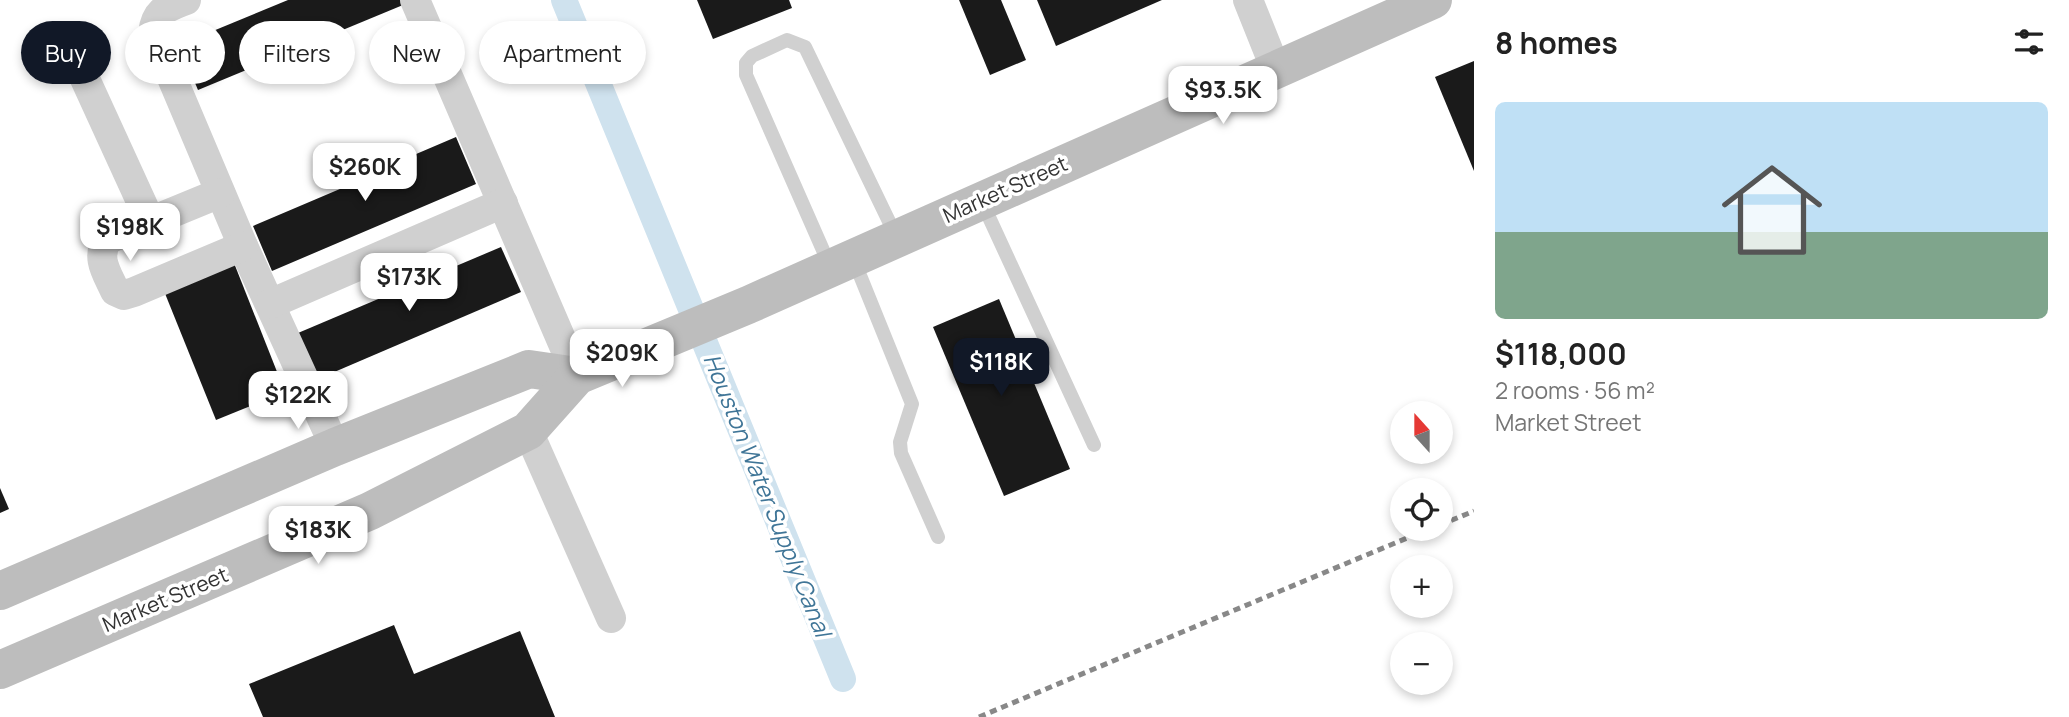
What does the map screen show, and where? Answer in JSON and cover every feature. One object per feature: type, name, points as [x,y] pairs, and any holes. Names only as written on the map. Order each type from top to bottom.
[{"type":"main road","name":"Market Street","points":[[0,670],[370,511],[528,430],[576,376],[748,305],[1433,0]]},
{"type":"main road","points":[[0,591],[335,447],[529,369],[576,376]]},
{"type":"street","points":[[186,0],[166,8],[155,19],[153,33],[243,246],[335,447]]},
{"type":"street","points":[[415,0],[576,376]]},
{"type":"street","points":[[1248,0],[1276,70]]},
{"type":"street","points":[[87,84],[150,221]]},
{"type":"street","points":[[220,193],[108,239],[102,248],[101,259],[115,291],[124,295],[243,246]]},
{"type":"street","points":[[270,304],[503,203]]},
{"type":"street","points":[[528,430],[611,618]]},
{"type":"lane","points":[[896,237],[805,47],[787,40],[752,56],[746,63],[746,75],[912,404],[900,442],[901,453],[938,537]]},
{"type":"lane","points":[[981,200],[1094,445]]},
{"type":"building","points":[[288,0],[401,0],[403,5],[355,25],[355,21],[239,21],[239,73],[225,79],[225,26]]},
{"type":"building","points":[[697,0],[789,0],[792,8],[713,39]]},
{"type":"building","points":[[959,0],[1001,0],[1026,60],[990,75]]},
{"type":"building","points":[[1037,0],[1162,0],[1056,46]]},
{"type":"building","points":[[1474,61],[1474,171],[1435,77]]},
{"type":"building","points":[[195,84],[212,84],[198,90]]},
{"type":"building","points":[[456,137],[476,184],[272,271],[253,226],[354,183],[348,169],[369,160],[374,172]]},
{"type":"building","points":[[501,247],[521,292],[318,379],[298,333]]},
{"type":"building","points":[[234,263],[285,392],[216,420],[164,291]]},
{"type":"building","points":[[999,299],[1070,469],[1004,496],[933,327]]},
{"type":"building","points":[[0,488],[9,509],[0,513]]},
{"type":"building","points":[[394,625],[414,674],[520,631],[555,717],[263,717],[249,684]]},
{"type":"waterway","name":"Houston Water Supply Canal","points":[[564,0],[843,679]]},
{"type":"railway","points":[[1453,520],[1474,511]]},
{"type":"railway","points":[[979,717],[1400,541]]}]
